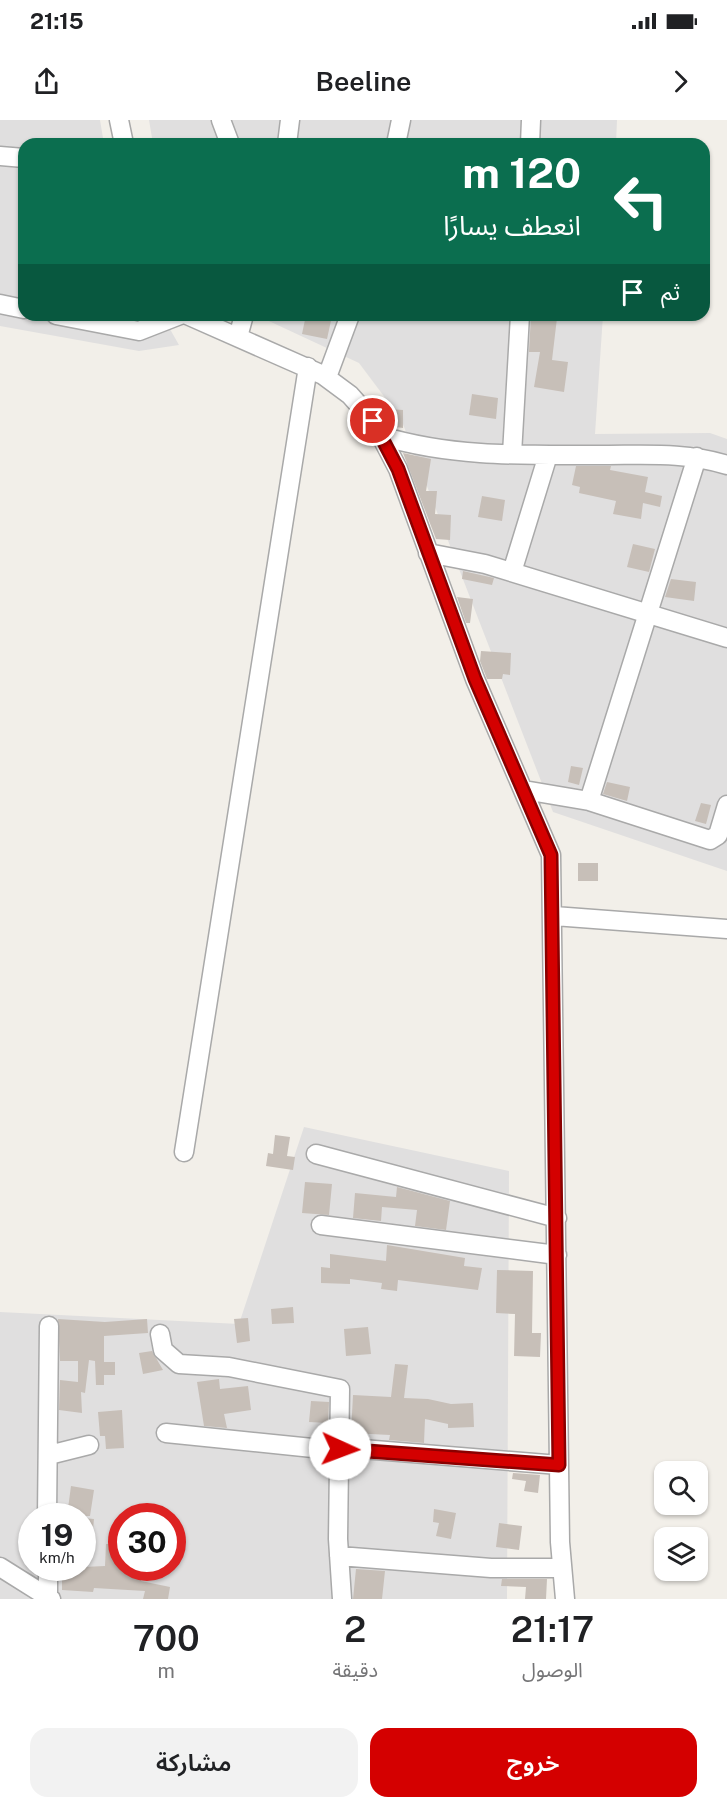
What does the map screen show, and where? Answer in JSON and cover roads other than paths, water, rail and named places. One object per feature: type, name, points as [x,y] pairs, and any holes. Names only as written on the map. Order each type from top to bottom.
[{"type":"street","points":[[119,120],[123,138]]},
{"type":"street","points":[[221,120],[228,138]]},
{"type":"street","points":[[288,138],[290,120]]},
{"type":"street","points":[[397,138],[401,120]]},
{"type":"street","points":[[530,138],[531,120]]},
{"type":"street","points":[[0,156],[18,158]]},
{"type":"street","points":[[0,304],[18,308]]},
{"type":"street","points":[[87,321],[139,331],[165,321]]},
{"type":"street","points":[[201,321],[327,377],[361,407],[382,436],[398,469],[475,679],[551,855],[554,916],[559,1465],[565,1599]]},
{"type":"street","points":[[238,337],[242,321]]},
{"type":"street","points":[[327,377],[348,321]]},
{"type":"street","points":[[512,454],[520,321]]},
{"type":"street","points":[[184,1152],[308,367]]},
{"type":"street","points":[[382,436],[434,448],[512,454],[697,457],[727,465]]},
{"type":"street","points":[[512,572],[548,455]]},
{"type":"street","points":[[589,801],[697,457]]},
{"type":"street","points":[[428,553],[471,560],[727,638]]},
{"type":"street","points":[[524,790],[589,801],[710,840],[718,835],[727,805]]},
{"type":"street","points":[[554,916],[727,929]]},
{"type":"street","points":[[316,1154],[557,1218]]},
{"type":"street","points":[[321,1225],[557,1255]]},
{"type":"street","points":[[48,1503],[50,1455],[49,1326]]},
{"type":"street","points":[[160,1334],[163,1350],[179,1364],[229,1367],[340,1389],[339,1556],[342,1599]]},
{"type":"street","points":[[165,1433],[559,1465]]},
{"type":"street","points":[[50,1455],[89,1445]]},
{"type":"street","points":[[339,1556],[491,1568],[562,1568]]},
{"type":"street","points":[[0,1567],[49,1598]]},
{"type":"street","points":[[48,1581],[49,1598]]}]
